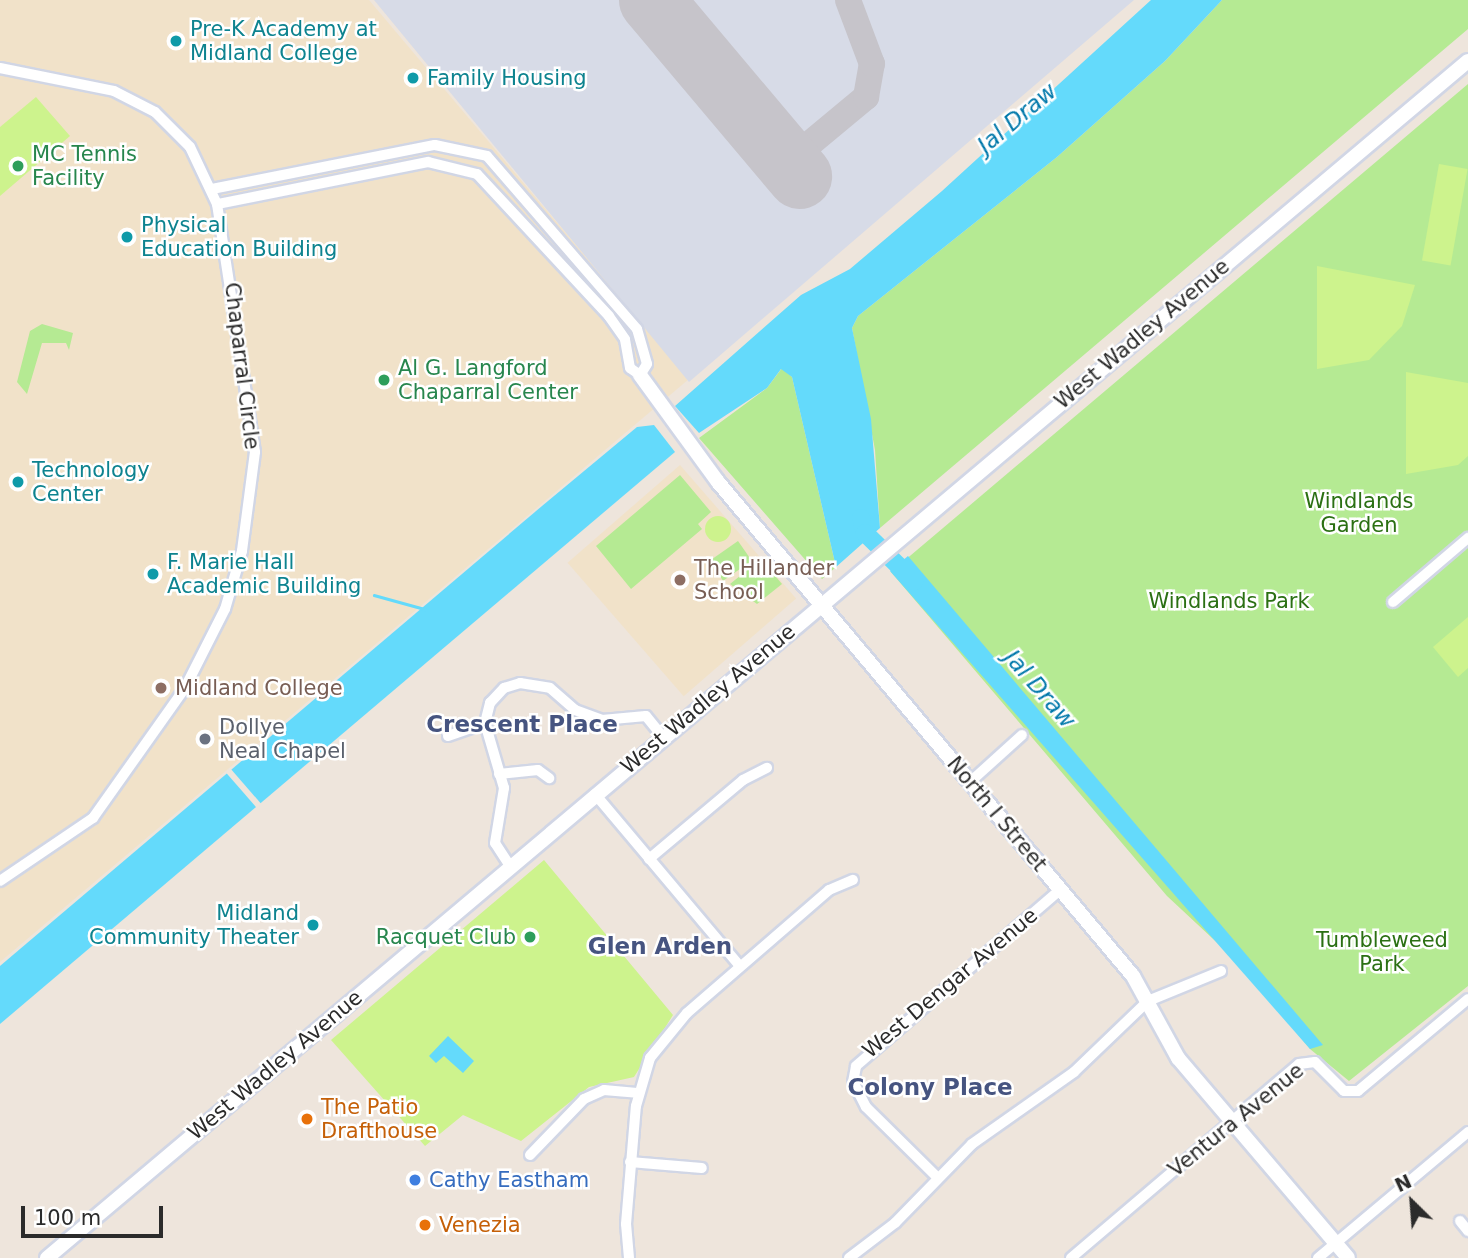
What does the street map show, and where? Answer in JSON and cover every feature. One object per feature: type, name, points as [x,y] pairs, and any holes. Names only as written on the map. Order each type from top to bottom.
[{"type":"main road","name":"West Wadley Avenue","points":[[47,1258],[873,559],[1468,61]]},
{"type":"main road","name":"North I Street","points":[[640,375],[718,482],[1061,889],[1148,1001],[1169,1046],[1348,1258]]},
{"type":"street","name":"Chaparral Circle","points":[[0,68],[107,89],[155,112],[190,147],[217,204],[254,452],[242,551],[225,609],[185,688],[123,783],[78,832],[0,881]]},
{"type":"street","points":[[212,190],[435,145],[460,146],[487,156],[637,329],[647,364],[640,375],[630,368],[625,339],[609,316],[477,174],[450,164],[428,162],[217,204]]},
{"type":"street","points":[[543,243],[556,233]]},
{"type":"street","points":[[1393,602],[1468,538]]},
{"type":"street","points":[[510,866],[495,843],[504,818],[499,775],[485,723],[490,703],[520,683],[550,688],[575,710],[602,720],[646,716],[663,737]]},
{"type":"street","points":[[448,736],[485,723]]},
{"type":"street","points":[[970,782],[1022,735]]},
{"type":"street","points":[[649,859],[743,780],[767,768]]},
{"type":"street","points":[[499,775],[538,770],[549,778]]},
{"type":"street","points":[[595,794],[740,967]]},
{"type":"street","points":[[629,1258],[630,1162],[637,1093],[659,1044],[740,967],[829,890],[853,880]]},
{"type":"street","name":"West Dengar Avenue","points":[[937,1177],[866,1107],[853,1082],[856,1066],[1061,889]]},
{"type":"street","points":[[849,1258],[895,1223],[937,1177],[986,1133],[1074,1072],[1148,1001],[1221,971]]},
{"type":"street","name":"Ventura Avenue","points":[[1072,1258],[1305,1061],[1320,1066],[1344,1091],[1358,1091],[1468,999]]},
{"type":"street","points":[[530,1155],[583,1099],[604,1090],[637,1093]]},
{"type":"street","points":[[1318,1258],[1468,1132]]},
{"type":"street","points":[[630,1162],[702,1168]]},
{"type":"street","points":[[1460,1221],[1468,1231]]},
{"type":"shaded area","name":"Midland College","points":[[0,0],[369,0],[689,379],[0,962]]},
{"type":"shaded area","points":[[374,0],[1134,0],[689,382]]},
{"type":"shaded area","name":"The Hillander School","points":[[680,465],[796,599],[684,696],[568,563]]},
{"type":"green space","points":[[1222,0],[1468,0],[1468,29],[880,528],[875,450],[852,328],[858,316],[1057,157],[1165,61]]},
{"type":"green space","name":"Windlands Park","points":[[1468,84],[1468,986],[1349,1081],[1310,1049],[1241,965],[1167,896],[891,572]]},
{"type":"green space","name":"MC Tennis Facility","points":[[36,97],[70,136],[0,196],[0,127]]},
{"type":"green space","points":[[1439,164],[1468,169],[1451,266],[1422,261]]},
{"type":"green space","points":[[1317,266],[1415,285],[1402,326],[1369,360],[1317,369]]},
{"type":"green space","points":[[42,324],[73,333],[69,350],[66,343],[42,343],[27,394],[17,382],[30,331]]},
{"type":"green space","points":[[782,368],[792,377],[836,567],[822,579],[699,438],[767,388]]},
{"type":"green space","points":[[1406,372],[1468,383],[1468,456],[1458,465],[1406,474]]},
{"type":"green space","points":[[680,475],[711,512],[698,524],[702,529],[631,589],[596,546]]},
{"type":"green space","points":[[718,516],[727,520],[731,529],[727,538],[718,542],[709,538],[705,529],[709,520]]},
{"type":"green space","points":[[738,541],[752,561],[723,581],[709,561]]},
{"type":"green space","points":[[761,559],[782,584],[757,604],[730,584]]},
{"type":"green space","points":[[1468,617],[1468,668],[1458,677],[1433,647]]},
{"type":"green space","name":"Racquet Club","points":[[544,860],[673,1015],[634,1077],[589,1087],[521,1141],[463,1115],[425,1146],[331,1040]]},
{"type":"water","points":[[1151,0],[1222,0],[1165,61],[1057,157],[858,316],[852,328],[871,419],[880,528],[836,567],[792,377],[781,369],[767,388],[699,433],[675,406],[801,295],[850,269],[942,191]]},
{"type":"water","points":[[654,425],[675,452],[0,1024],[0,966],[637,427]]},
{"type":"water","points":[[908,556],[1323,1045],[1310,1049],[890,571]]},
{"type":"water","points":[[448,1036],[474,1061],[463,1073],[444,1056],[436,1063],[429,1056]]},
{"type":"pier","points":[[230,768],[261,804],[257,808],[225,772]]},
{"type":"waterway","name":"Jal Draw","points":[[861,518],[865,533],[914,581]]},
{"type":"waterway","points":[[374,595],[425,609]]},
{"type":"taxiway","points":[[763,132],[789,146],[807,146],[866,97],[872,64],[848,0]]},
{"type":"runway","points":[[651,0],[799,176]]},
{"type":"place","name":"Pre-K Academy at Midland College","points":[[176,41]]},
{"type":"place","name":"Family Housing","points":[[413,78]]},
{"type":"place","name":"MC Tennis Facility","points":[[18,166]]},
{"type":"place","name":"Physical Education Building","points":[[127,237]]},
{"type":"place","name":"Al G. Langford Chaparral Center","points":[[384,380]]},
{"type":"place","name":"Technology Center","points":[[18,482]]},
{"type":"place","name":"F. Marie Hall Academic Building","points":[[153,574]]},
{"type":"place","name":"The Hillander School","points":[[680,580]]},
{"type":"place","name":"Midland College","points":[[161,688]]},
{"type":"place","name":"Dollye Neal Chapel","points":[[205,739]]},
{"type":"place","name":"Midland Community Theater","points":[[313,925]]},
{"type":"place","name":"Racquet Club","points":[[530,937]]},
{"type":"place","name":"The Patio Drafthouse","points":[[307,1119]]},
{"type":"place","name":"Cathy Eastham","points":[[415,1180]]},
{"type":"place","name":"Venezia","points":[[425,1225]]},
{"type":"district","name":"Crescent Place","points":[[522,724]]},
{"type":"district","name":"Glen Arden","points":[[660,946]]},
{"type":"district","name":"Colony Place","points":[[930,1087]]},
{"type":"park label","name":"Windlands Garden","points":[[1359,513]]},
{"type":"park label","name":"Tumbleweed Park","points":[[1382,952]]}]
